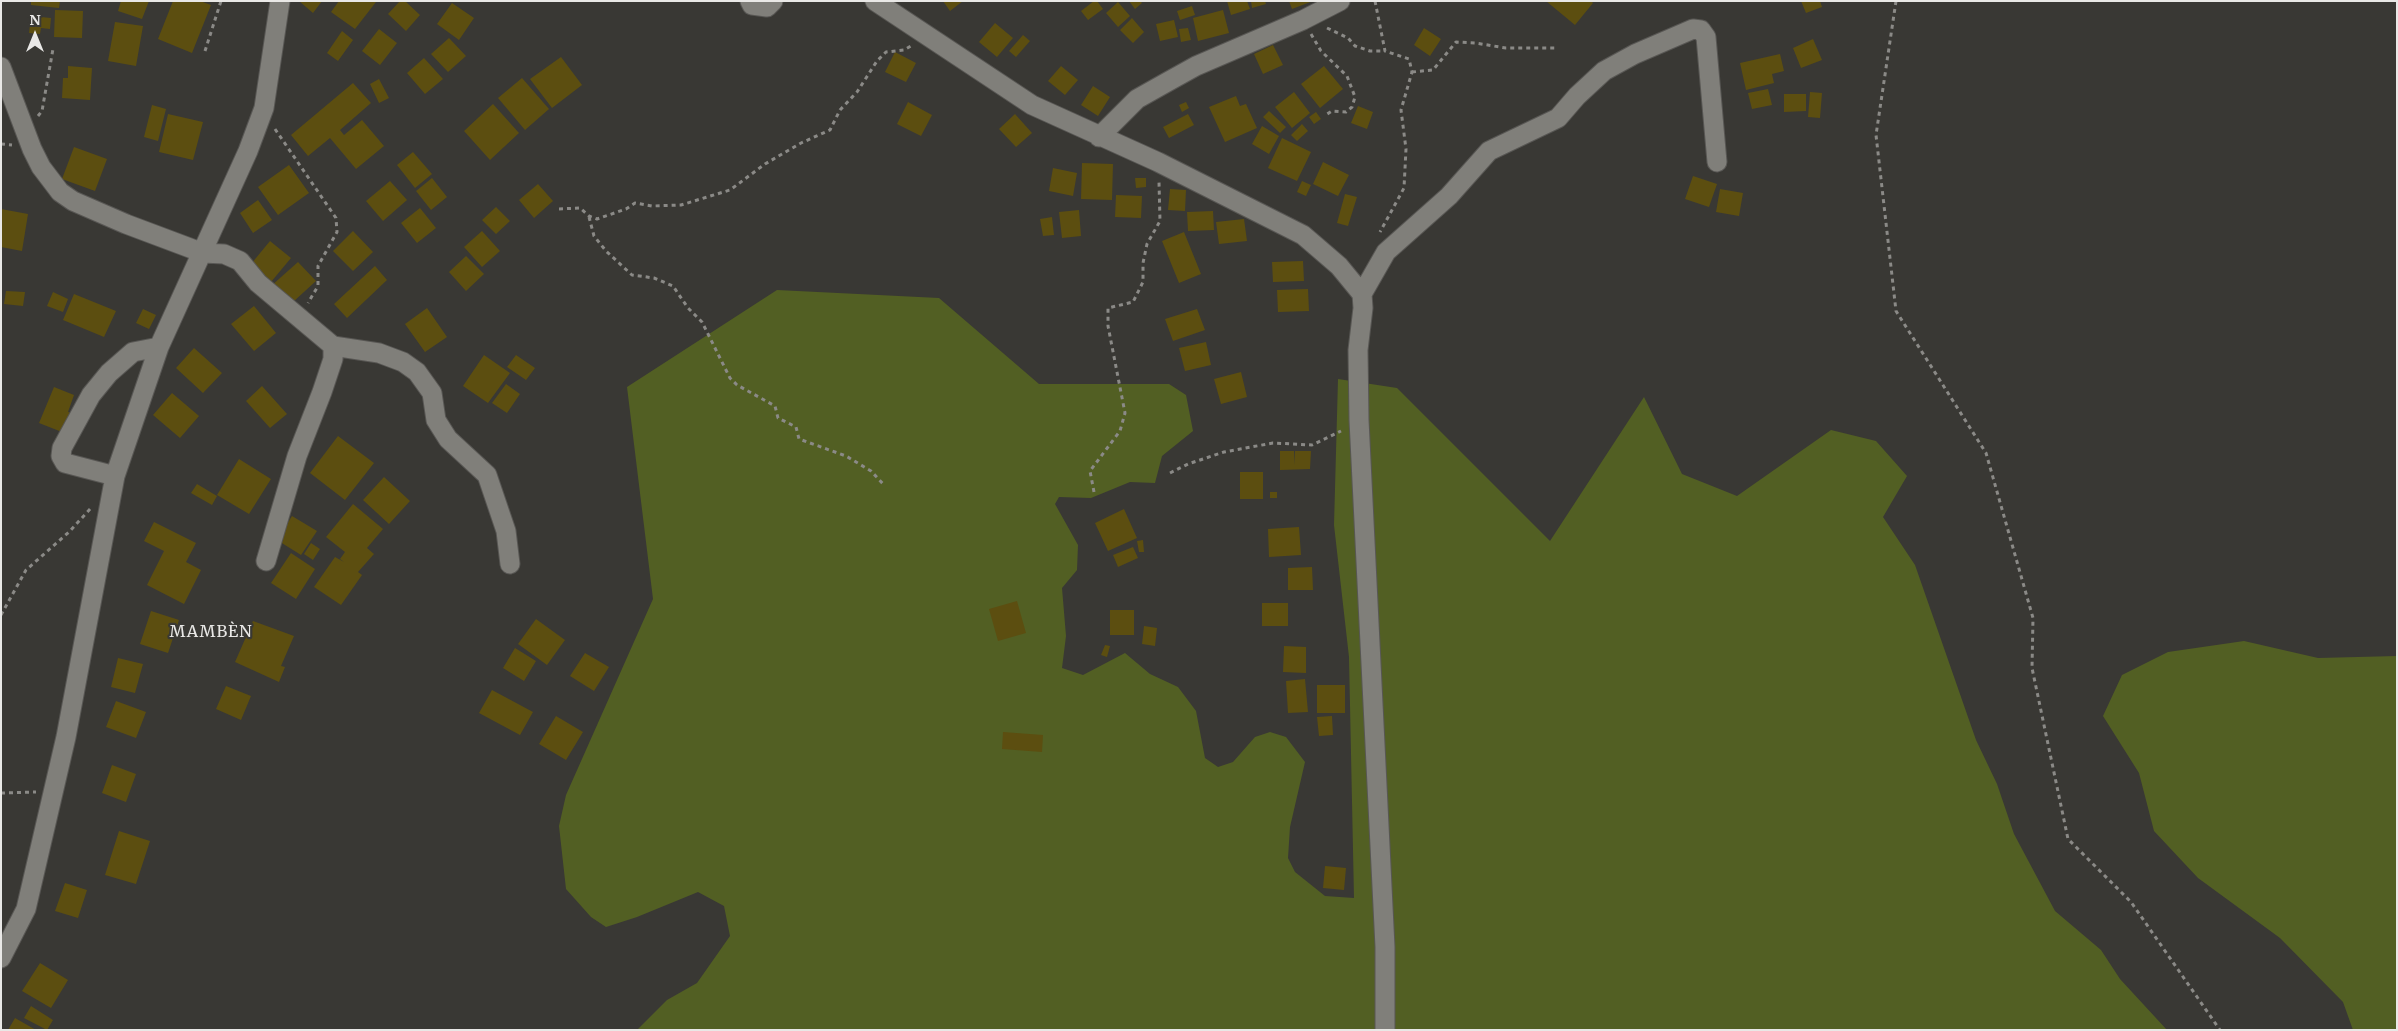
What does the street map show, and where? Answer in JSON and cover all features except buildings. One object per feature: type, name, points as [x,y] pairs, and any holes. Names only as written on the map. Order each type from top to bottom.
[{"type":"street","points":[[1,958],[26,910],[53,791],[115,476],[159,347],[248,151],[264,108],[280,1]]},
{"type":"street","points":[[750,1],[752,5],[767,7],[773,1]]},
{"type":"street","points":[[875,1],[1032,105],[1099,137],[1158,162],[1303,235],[1344,272],[1362,294]]},
{"type":"street","points":[[1099,137],[1137,100],[1169,81],[1196,66],[1303,20],[1340,1]]},
{"type":"street","points":[[1385,1030],[1385,947],[1359,420],[1358,350],[1363,308],[1362,294],[1386,252],[1449,196],[1489,151],[1558,118],[1577,96],[1604,72],[1635,54],[1693,29],[1701,30],[1706,37],[1717,162]]},
{"type":"street","points":[[1,67],[32,149],[41,167],[60,192],[94,211],[203,253],[224,254],[240,262],[258,283],[333,346],[379,353],[403,362],[417,372],[432,393],[436,420],[448,439],[487,475],[506,531],[510,564]]},
{"type":"street","points":[[266,561],[288,483],[333,359],[333,346]]},
{"type":"street","points":[[115,476],[65,463],[61,456],[62,448],[92,395],[109,373],[133,352],[159,347]]},
{"type":"path","points":[[205,51],[220,1]]},
{"type":"path","points":[[1375,1],[1385,51]]},
{"type":"path","points":[[1896,1],[1876,135],[1896,311],[1986,453],[2033,618],[2032,668],[2068,839],[2131,902],[2220,1030]]},
{"type":"path","points":[[1303,20],[1336,31],[1348,38],[1355,46],[1370,51],[1385,51],[1398,54],[1409,59],[1412,72],[1401,110],[1406,149],[1404,188],[1379,235]]},
{"type":"path","points":[[1303,20],[1321,51],[1347,76],[1354,97],[1352,107],[1346,112],[1332,111],[1324,116]]},
{"type":"path","points":[[559,209],[580,208],[589,216],[597,219],[626,209],[635,203],[652,206],[681,205],[730,190],[765,164],[801,143],[830,130],[840,110],[857,92],[877,61],[886,52],[904,50],[916,44],[918,31]]},
{"type":"path","points":[[1412,72],[1433,70],[1456,42],[1506,48],[1557,48]]},
{"type":"path","points":[[264,108],[273,127],[336,218],[337,232],[318,266],[318,286],[300,319]]},
{"type":"path","points":[[1094,492],[1090,471],[1120,430],[1125,413],[1108,326],[1108,308],[1133,302],[1143,282],[1143,263],[1147,244],[1160,221],[1158,162]]},
{"type":"path","points":[[589,216],[594,236],[606,251],[632,275],[654,278],[673,286],[688,308],[702,322],[730,378],[737,385],[775,406],[778,418],[796,427],[799,439],[846,456],[871,471],[885,486]]},
{"type":"path","points":[[1170,473],[1188,464],[1252,445],[1273,443],[1312,445],[1329,438],[1359,420]]},
{"type":"path","points":[[1,616],[26,570],[69,532],[94,501]]},
{"type":"path","points":[[1,794],[53,791]]},
{"type":"green space","points":[[777,290],[939,298],[1039,384],[1169,384],[1186,395],[1193,431],[1162,456],[1155,483],[1130,482],[1091,498],[1059,497],[1055,504],[1078,545],[1077,570],[1062,588],[1066,636],[1062,668],[1083,675],[1125,653],[1150,674],[1178,687],[1196,711],[1205,758],[1218,767],[1233,762],[1255,737],[1270,732],[1286,737],[1305,762],[1290,827],[1288,858],[1295,872],[1325,896],[1354,898],[1349,657],[1334,525],[1338,379],[1397,388],[1550,541],[1644,397],[1682,474],[1737,496],[1831,430],[1876,441],[1907,476],[1883,517],[1915,565],[1976,740],[1997,784],[2014,834],[2055,911],[2101,950],[2120,979],[2167,1030],[637,1030],[667,1000],[697,983],[730,936],[724,906],[698,892],[637,917],[606,927],[591,917],[566,889],[559,826],[566,795],[653,599],[627,387]]},
{"type":"green space","points":[[2244,641],[2318,658],[2397,656],[2397,1030],[2353,1030],[2343,1002],[2280,938],[2198,878],[2154,831],[2139,773],[2103,716],[2122,675],[2168,652]]},
{"type":"district","name":"MAMBÈN","points":[[211,632]]}]
